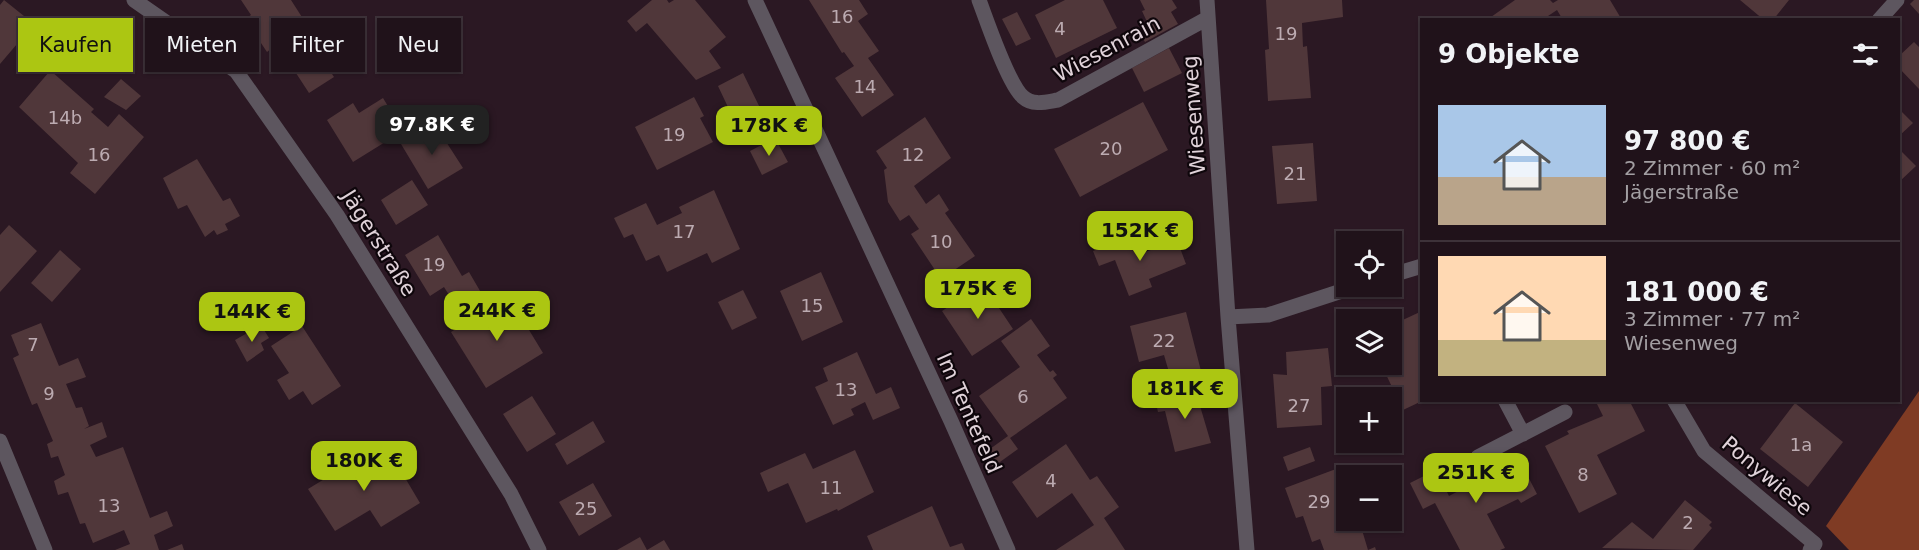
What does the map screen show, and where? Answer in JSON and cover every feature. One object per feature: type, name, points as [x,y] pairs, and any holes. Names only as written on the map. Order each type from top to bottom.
[{"type":"street","name":"Jägerstraße","points":[[135,0],[236,71],[337,215],[511,494],[539,550]]},
{"type":"street","name":"Im Tentefeld","points":[[755,0],[951,421],[1008,550]]},
{"type":"street","name":"Wiesenrain","points":[[979,0],[1014,84],[1023,98],[1037,104],[1058,100],[1208,18]]},
{"type":"street","name":"Wiesenweg","points":[[1207,0],[1228,317],[1247,550]]},
{"type":"street","points":[[1881,18],[1897,0]]},
{"type":"street","points":[[1402,272],[1420,267]]},
{"type":"street","points":[[1228,317],[1268,315],[1336,293]]},
{"type":"street","points":[[1506,402],[1523,434]]},
{"type":"street","name":"Ponywiese","points":[[1675,402],[1704,451],[1815,544],[1810,550]]},
{"type":"street","points":[[1478,458],[1565,412]]},
{"type":"street","points":[[0,441],[45,550]]},
{"type":"shaded area","points":[[1919,391],[1919,550],[1849,550],[1826,526]]},
{"type":"building","points":[[4,0],[26,18],[18,18],[18,43],[0,64],[0,5]]},
{"type":"building","points":[[241,0],[291,0],[303,18],[271,18],[271,49],[267,52],[259,40],[259,18],[246,18],[251,15]]},
{"type":"building","points":[[652,0],[667,0],[669,3],[674,0],[695,0],[726,37],[709,51],[721,68],[696,80],[647,23],[636,32],[627,21]]},
{"type":"building","points":[[809,0],[859,0],[868,14],[858,21],[879,51],[868,58],[894,95],[862,117],[835,78],[854,66],[844,52],[842,53]]},
{"type":"building","points":[[1065,0],[1103,0],[1117,28],[1056,58],[1035,15]]},
{"type":"building","points":[[1140,0],[1172,0],[1177,8],[1171,12],[1178,24],[1145,42],[1138,30],[1148,24]]},
{"type":"building","points":[[1266,0],[1342,0],[1343,17],[1302,23],[1303,47],[1307,46],[1311,98],[1268,101],[1265,50],[1269,49]]},
{"type":"building","points":[[1515,0],[1550,0],[1553,3],[1558,0],[1610,0],[1621,18],[1562,18],[1557,10],[1545,18],[1491,17]]},
{"type":"building","points":[[1740,0],[1789,0],[1775,18],[1762,18]]},
{"type":"building","points":[[1914,0],[1919,0],[1919,14],[1910,4]]},
{"type":"building","points":[[1017,12],[1031,39],[1016,46],[1002,19]]},
{"type":"building","points":[[1914,42],[1919,47],[1919,89],[1900,69],[1900,55]]},
{"type":"building","points":[[1169,48],[1182,73],[1144,92],[1132,68]]},
{"type":"building","points":[[49,72],[52,72],[94,109],[91,112],[108,127],[119,114],[144,137],[95,194],[70,173],[78,163],[19,107]]},
{"type":"building","points":[[295,72],[331,72],[334,77],[309,93]]},
{"type":"building","points":[[743,73],[762,112],[736,124],[718,86]]},
{"type":"building","points":[[121,79],[141,96],[126,110],[104,97]]},
{"type":"building","points":[[694,97],[704,116],[700,118],[713,142],[657,170],[635,127]]},
{"type":"building","points":[[383,98],[403,131],[353,162],[327,120],[353,103],[359,113]]},
{"type":"building","points":[[1143,102],[1168,150],[1080,197],[1054,149]]},
{"type":"building","points":[[1900,110],[1913,123],[1900,135]]},
{"type":"building","points":[[925,117],[951,158],[914,186],[926,204],[939,194],[949,210],[945,213],[975,256],[941,279],[911,234],[919,229],[909,215],[900,221],[888,202],[884,170],[887,168],[876,151]]},
{"type":"building","points":[[434,123],[463,168],[428,189],[401,144]]},
{"type":"building","points":[[775,138],[788,162],[762,175],[750,151]]},
{"type":"building","points":[[1313,143],[1317,201],[1277,204],[1272,146]]},
{"type":"building","points":[[1900,150],[1916,166],[1900,181]]},
{"type":"building","points":[[197,159],[223,201],[230,198],[240,216],[225,224],[228,230],[217,235],[214,230],[205,237],[187,205],[178,209],[163,178]]},
{"type":"building","points":[[412,180],[428,205],[396,225],[381,200]]},
{"type":"building","points":[[714,190],[740,249],[712,263],[707,253],[667,272],[659,255],[646,261],[633,234],[624,238],[614,218],[646,203],[657,225],[682,213],[679,207]]},
{"type":"building","points":[[9,225],[37,251],[0,292],[0,235]]},
{"type":"building","points":[[438,235],[462,276],[469,272],[483,296],[459,311],[444,287],[430,296],[405,255]]},
{"type":"building","points":[[1134,236],[1140,254],[1177,240],[1186,264],[1149,279],[1152,287],[1129,296],[1115,260],[1099,266],[1093,251]]},
{"type":"building","points":[[60,250],[81,269],[52,302],[31,283]]},
{"type":"building","points":[[821,272],[843,322],[802,341],[780,291]]},
{"type":"building","points":[[983,284],[1013,329],[972,356],[942,311]]},
{"type":"building","points":[[743,290],[757,318],[732,330],[718,302]]},
{"type":"building","points":[[509,297],[543,353],[486,388],[451,332]]},
{"type":"building","points":[[1186,312],[1201,371],[1197,373],[1200,386],[1175,393],[1164,355],[1139,362],[1130,326]]},
{"type":"building","points":[[1420,312],[1420,402],[1403,410],[1402,387],[1392,387],[1386,375],[1402,375],[1402,320]]},
{"type":"building","points":[[1031,319],[1050,346],[1037,355],[1050,372],[1053,370],[1057,375],[1053,378],[1067,398],[1010,438],[1018,449],[993,467],[983,454],[1008,436],[979,396],[1020,367],[1001,341]]},
{"type":"building","points":[[41,323],[59,366],[78,358],[86,377],[66,384],[76,408],[82,407],[89,426],[84,429],[102,422],[107,437],[90,445],[96,457],[123,447],[150,518],[167,511],[173,526],[154,535],[159,550],[115,550],[130,544],[124,530],[93,543],[85,523],[80,524],[68,492],[58,495],[54,481],[65,475],[58,456],[51,458],[47,444],[53,441],[37,403],[32,405],[13,358],[19,355],[11,335]]},
{"type":"building","points":[[261,325],[269,338],[261,343],[264,350],[247,362],[235,340]]},
{"type":"building","points":[[302,326],[341,386],[312,405],[303,391],[289,400],[277,380],[289,373],[271,346]]},
{"type":"building","points":[[1328,348],[1332,386],[1321,387],[1322,425],[1277,428],[1273,374],[1287,375],[1286,352]]},
{"type":"building","points":[[857,352],[876,394],[891,387],[900,408],[873,420],[865,402],[851,409],[854,415],[833,425],[815,387],[828,381],[823,368]]},
{"type":"building","points":[[1195,389],[1211,443],[1175,452],[1165,411],[1158,412],[1155,399]]},
{"type":"building","points":[[532,396],[556,434],[527,452],[503,414]]},
{"type":"building","points":[[1596,402],[1630,402],[1645,431],[1597,455],[1617,494],[1579,513],[1545,446],[1569,434],[1567,431],[1603,416]]},
{"type":"building","points":[[1795,403],[1843,442],[1808,487],[1760,449]]},
{"type":"building","points":[[593,421],[605,442],[567,465],[555,444]]},
{"type":"building","points":[[1066,444],[1090,480],[1097,476],[1119,507],[1104,518],[1125,550],[1056,550],[1094,525],[1072,493],[1037,518],[1012,482]]},
{"type":"building","points":[[377,447],[395,475],[401,471],[420,503],[381,527],[370,510],[335,531],[308,489]]},
{"type":"building","points":[[1310,447],[1315,461],[1288,471],[1283,457]]},
{"type":"building","points":[[855,450],[874,492],[838,511],[837,509],[806,523],[788,483],[768,492],[760,473],[805,453],[813,469]]},
{"type":"building","points":[[1519,459],[1537,494],[1521,503],[1518,499],[1487,514],[1505,548],[1500,550],[1460,550],[1435,503],[1423,509],[1410,483],[1436,470],[1449,496]]},
{"type":"building","points":[[1336,469],[1336,531],[1362,531],[1368,550],[1324,550],[1320,539],[1312,542],[1303,516],[1296,518],[1285,488]]},
{"type":"building","points":[[593,483],[612,516],[579,536],[559,502]]},
{"type":"building","points":[[1685,500],[1712,522],[1709,525],[1712,528],[1693,550],[1602,548],[1632,522],[1653,539]]},
{"type":"building","points":[[932,506],[950,547],[962,543],[965,550],[873,550],[867,536]]},
{"type":"building","points":[[640,537],[647,550],[617,550]]},
{"type":"building","points":[[664,540],[670,550],[647,550]]},
{"type":"building","points":[[182,544],[184,550],[167,550]]}]
